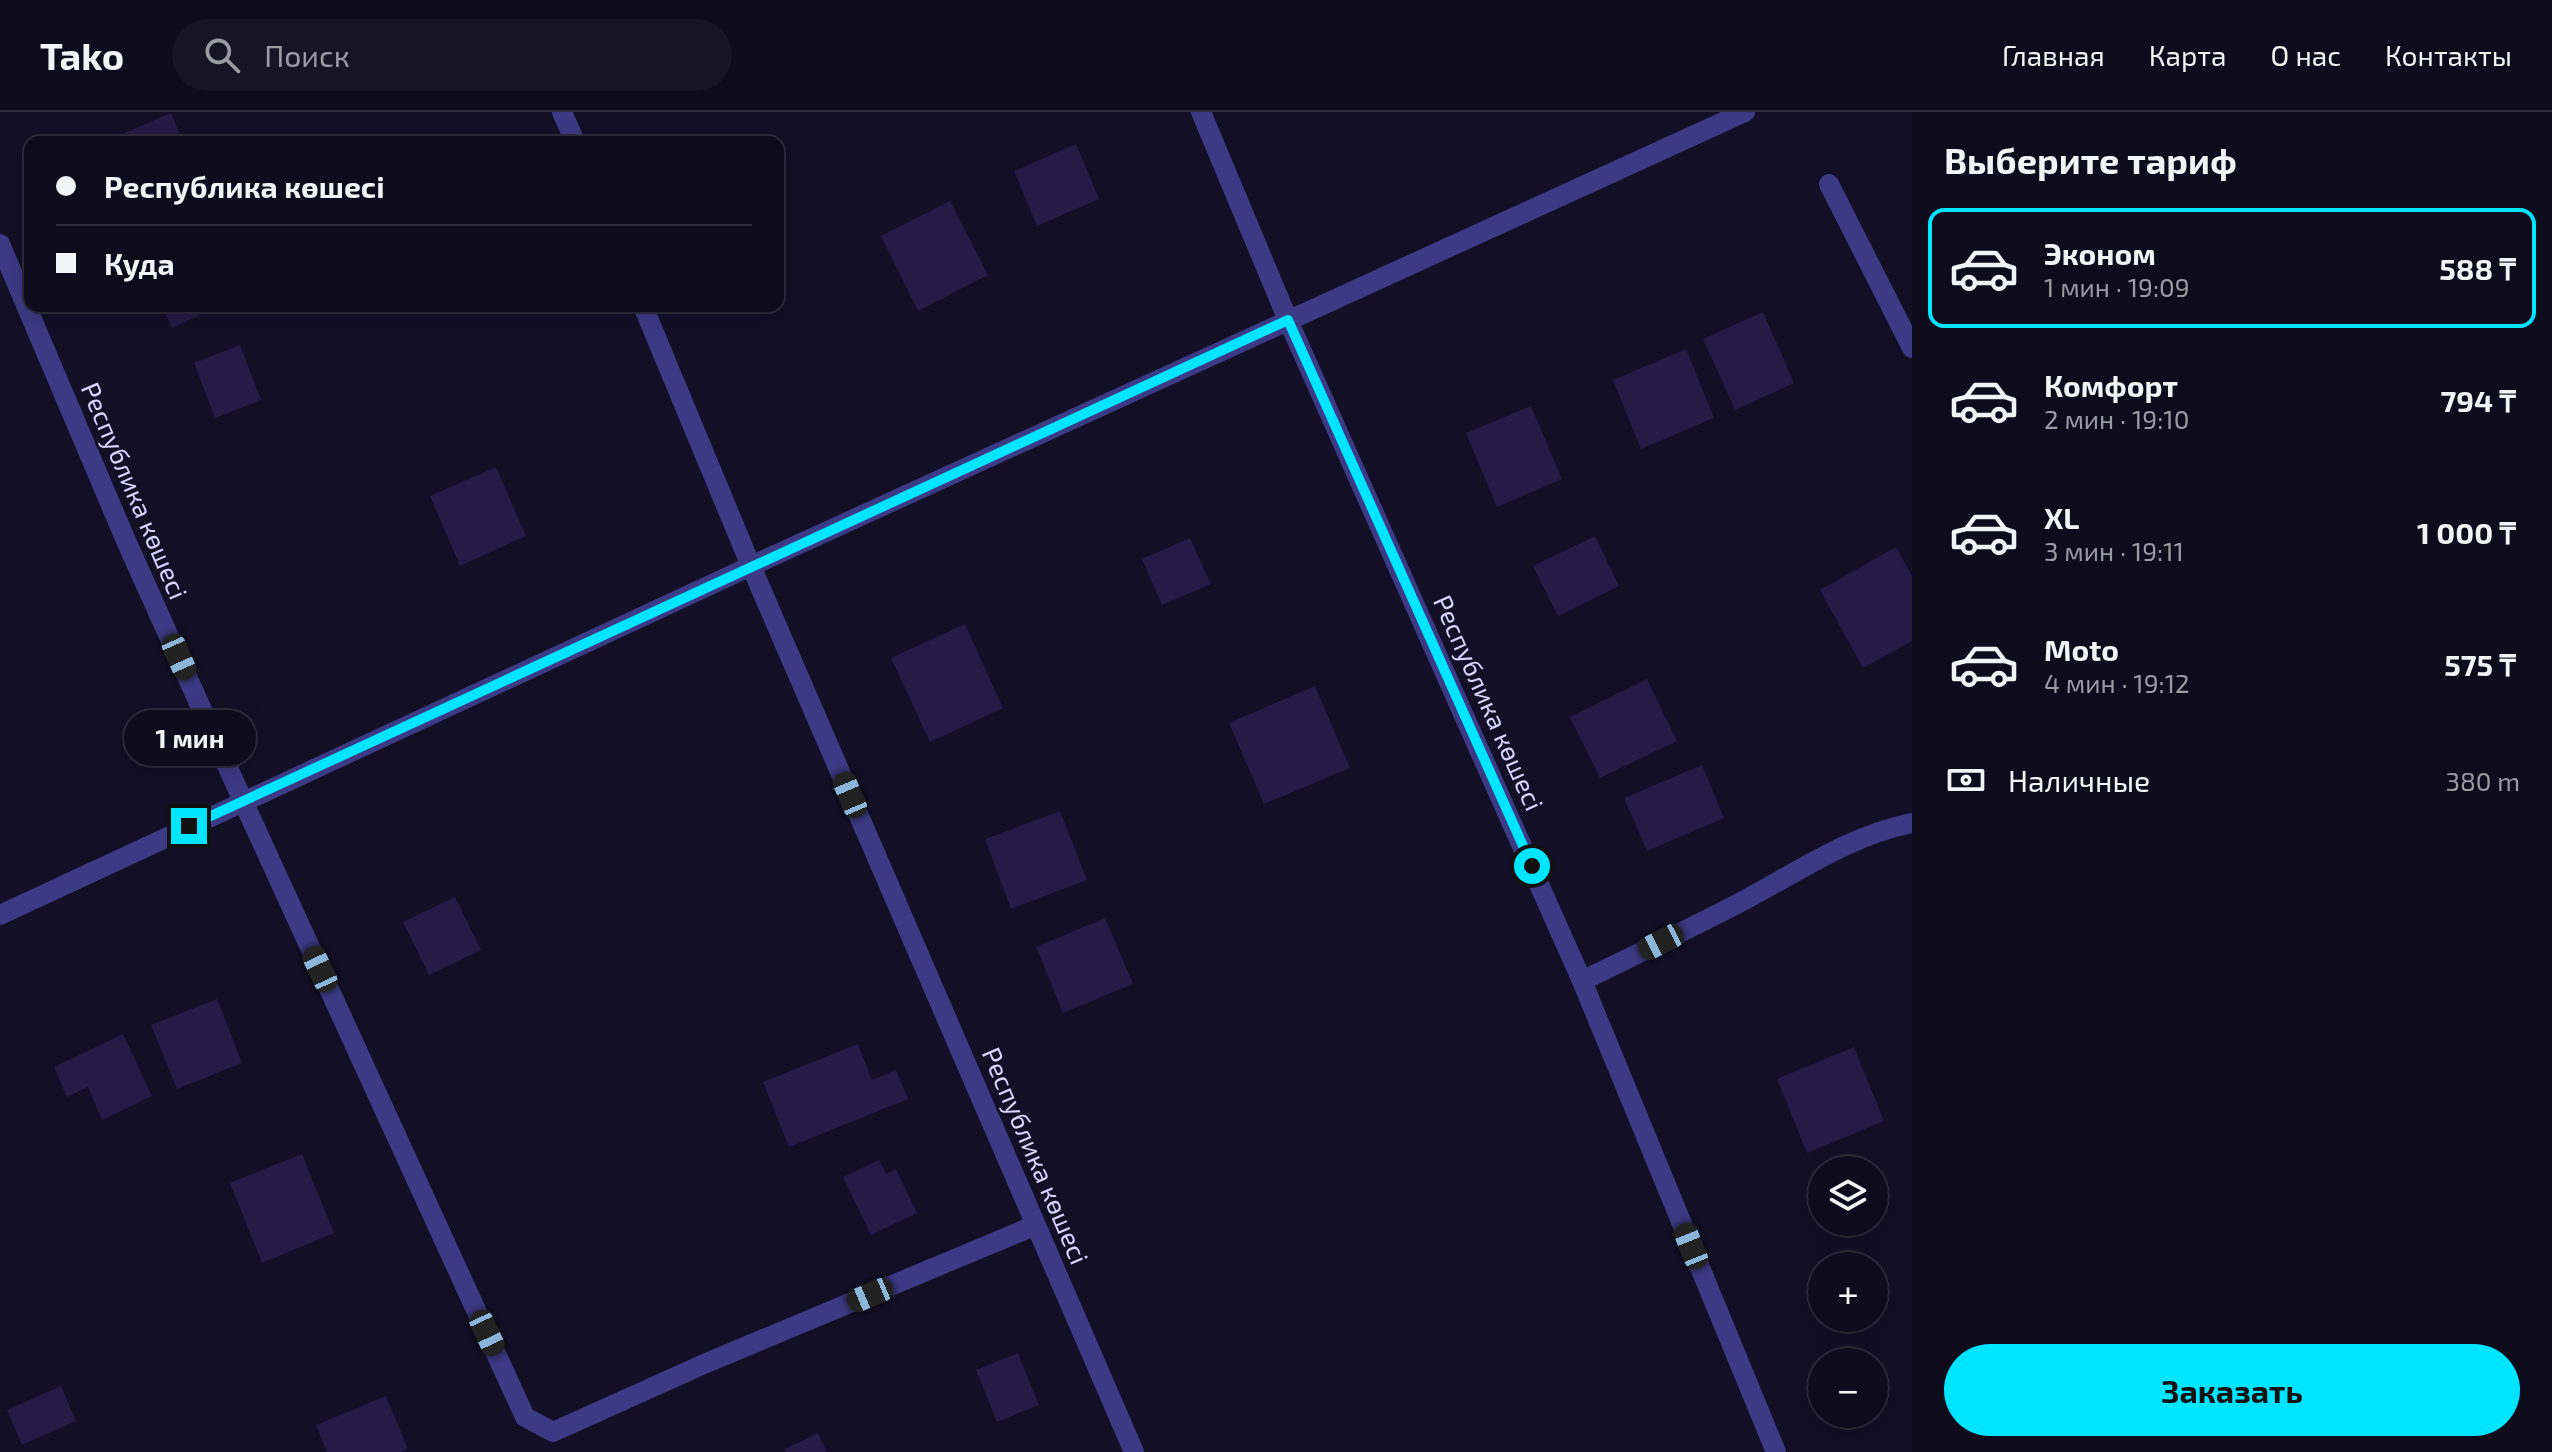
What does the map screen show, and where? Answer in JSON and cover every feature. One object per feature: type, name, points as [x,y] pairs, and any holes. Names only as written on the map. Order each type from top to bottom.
[{"type":"street","points":[[562,112],[572,136]]},
{"type":"street","name":"Республика көшесі","points":[[1201,112],[1288,320],[1582,981],[1776,1452]]},
{"type":"street","points":[[0,915],[751,566],[1745,112]]},
{"type":"street","points":[[1829,184],[1912,348]]},
{"type":"street","name":"Республика көшесі","points":[[0,244],[24,301]]},
{"type":"street","name":"Республика көшесі","points":[[29,312],[127,543],[525,1417],[553,1432],[704,1364],[1036,1225]]},
{"type":"street","name":"Республика көшесі","points":[[645,312],[751,566],[1134,1452]]},
{"type":"street","points":[[1582,981],[1739,903],[1851,841],[1912,823]]},
{"type":"building","points":[[171,113],[181,136],[118,136]]},
{"type":"building","points":[[1076,144],[1099,199],[1037,226],[1014,171]]},
{"type":"building","points":[[950,201],[988,275],[918,311],[881,236]]},
{"type":"building","points":[[165,312],[206,312],[172,328]]},
{"type":"building","points":[[1763,312],[1794,383],[1735,410],[1703,339]]},
{"type":"building","points":[[240,345],[261,400],[215,418],[194,363]]},
{"type":"building","points":[[1686,349],[1714,418],[1641,449],[1613,380]]},
{"type":"building","points":[[1531,406],[1562,479],[1497,507],[1466,433]]},
{"type":"building","points":[[496,467],[526,536],[460,566],[430,496]]},
{"type":"building","points":[[1595,536],[1619,586],[1558,616],[1533,566]]},
{"type":"building","points":[[1190,538],[1211,584],[1162,605],[1142,559]]},
{"type":"building","points":[[1896,547],[1912,576],[1912,641],[1863,668],[1820,590]]},
{"type":"building","points":[[965,624],[1003,708],[930,742],[891,658]]},
{"type":"building","points":[[1647,679],[1677,741],[1600,778],[1570,717]]},
{"type":"building","points":[[1315,686],[1350,768],[1264,804],[1229,723]]},
{"type":"building","points":[[1702,765],[1724,818],[1647,851],[1624,798]]},
{"type":"building","points":[[1060,811],[1087,880],[1011,909],[985,839]]},
{"type":"building","points":[[455,897],[481,950],[429,975],[403,922]]},
{"type":"building","points":[[1105,918],[1133,984],[1063,1013],[1036,947]]},
{"type":"building","points":[[217,999],[242,1063],[177,1089],[151,1025]]},
{"type":"building","points":[[123,1034],[152,1096],[102,1120],[88,1087],[67,1097],[54,1067]]},
{"type":"building","points":[[858,1044],[872,1080],[896,1070],[908,1099],[789,1147],[763,1082]]},
{"type":"building","points":[[1854,1047],[1884,1121],[1807,1153],[1777,1079]]},
{"type":"building","points":[[302,1154],[334,1233],[262,1263],[230,1183]]},
{"type":"building","points":[[879,1160],[886,1174],[896,1169],[917,1213],[871,1235],[843,1177]]},
{"type":"building","points":[[1018,1353],[1039,1405],[997,1422],[976,1370]]},
{"type":"building","points":[[61,1386],[76,1421],[22,1445],[7,1410]]},
{"type":"building","points":[[386,1396],[408,1449],[401,1452],[327,1452],[316,1425]]},
{"type":"building","points":[[818,1433],[827,1452],[786,1452],[785,1449]]},
{"type":"route","points":[[189,826],[1288,320],[1532,866]]}]
